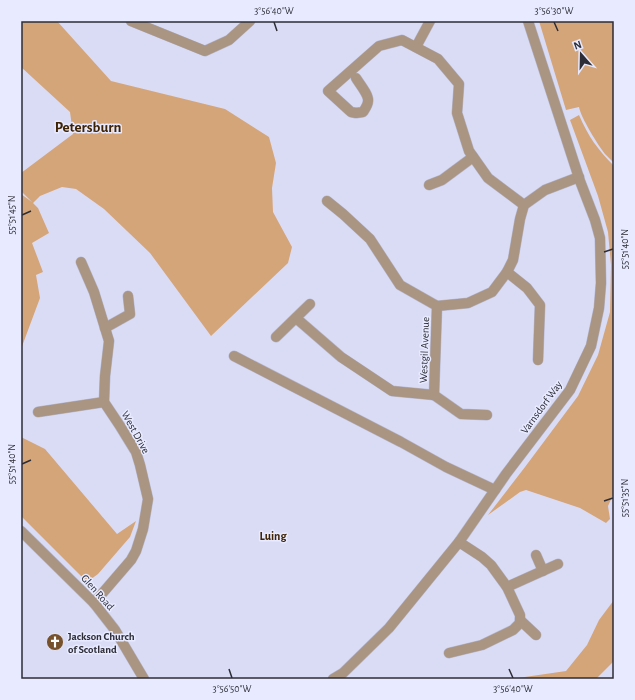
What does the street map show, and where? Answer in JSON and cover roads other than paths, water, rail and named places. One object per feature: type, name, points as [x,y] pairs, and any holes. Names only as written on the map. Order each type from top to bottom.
[{"type":"street","points":[[131,21],[205,51],[229,40],[250,21]]},
{"type":"street","points":[[416,47],[430,21]]},
{"type":"street","name":"Varnsdorf Way","points":[[333,679],[343,673],[389,628],[459,542],[506,474],[570,390],[591,346],[600,302],[600,238],[528,21]]},
{"type":"street","points":[[356,78],[368,100],[363,112],[356,113],[352,112],[328,90],[379,46],[402,40],[438,59],[460,84],[457,112],[469,151],[488,178],[524,205]]},
{"type":"street","points":[[429,185],[442,180],[473,157]]},
{"type":"street","points":[[327,201],[370,239],[400,284],[437,306],[468,303],[492,292],[514,260],[520,219],[524,205],[544,190],[579,177]]},
{"type":"street","points":[[38,412],[104,402],[109,341],[94,292],[81,262]]},
{"type":"street","points":[[507,272],[527,288],[540,305],[538,360]]},
{"type":"street","points":[[105,328],[130,314],[128,296]]},
{"type":"street","points":[[276,337],[310,304]]},
{"type":"street","name":"Westgil Avenue","points":[[434,395],[437,306]]},
{"type":"street","points":[[296,318],[341,357],[392,391],[434,395],[461,414],[487,415]]},
{"type":"street","points":[[234,356],[401,442],[446,467],[495,490]]},
{"type":"street","name":"West Drive","points":[[94,603],[131,560],[136,551],[143,529],[148,499],[136,452],[104,402]]},
{"type":"street","name":"Glen Road","points":[[21,530],[94,603],[115,630],[144,679]]},
{"type":"street","points":[[448,654],[482,645],[513,630],[520,623],[520,615],[507,588],[492,565],[459,542]]},
{"type":"street","points":[[536,555],[543,571]]},
{"type":"street","points":[[507,588],[558,564]]},
{"type":"street","points":[[520,620],[536,635]]},
{"type":"place","name":"Jackson Church of Scotland","points":[[55,642]]},
{"type":"district","name":"Petersburn","points":[[88,127]]},
{"type":"district","name":"Luing","points":[[273,536]]}]
